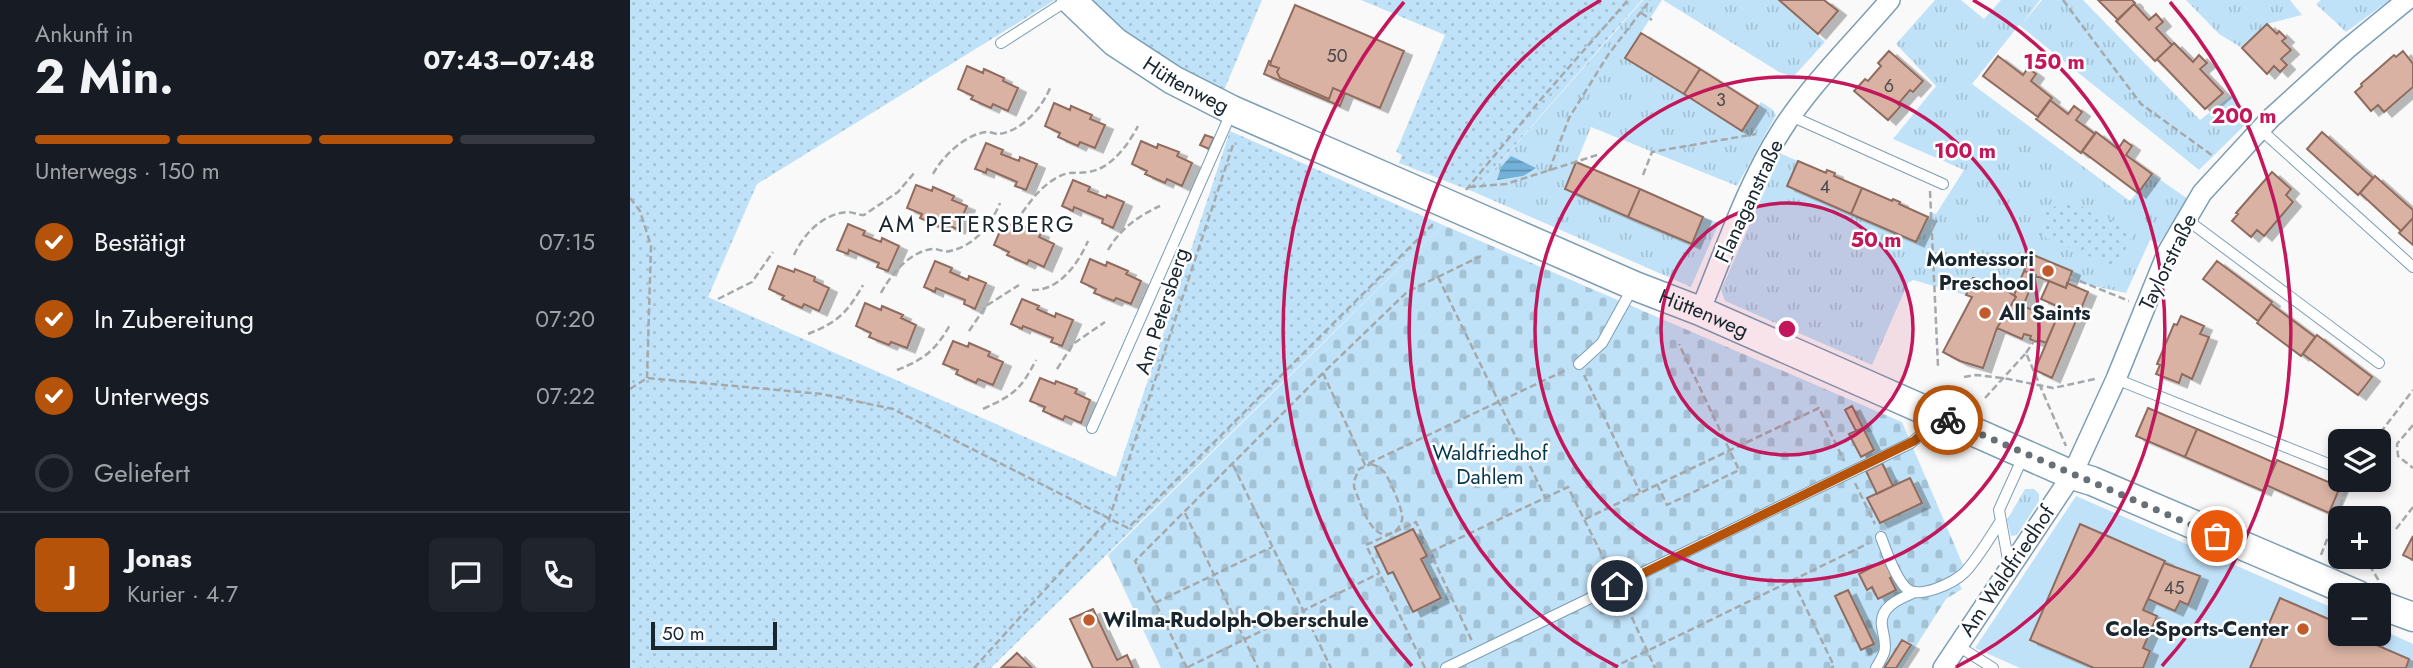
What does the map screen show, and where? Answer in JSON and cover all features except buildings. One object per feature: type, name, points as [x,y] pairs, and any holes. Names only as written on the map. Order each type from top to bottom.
[{"type":"main road","name":"Hüttenweg","points":[[1070,0],[1115,43],[1173,80],[1235,111],[1453,204],[1635,286],[1700,311],[1931,414],[2025,453],[2070,463],[2092,481],[2341,583]]},
{"type":"main road","name":"Hüttenweg","points":[[2391,605],[2413,617]]},
{"type":"street","name":"Flanaganstraße","points":[[1700,311],[1766,159],[1791,117],[1890,0]]},
{"type":"street","name":"Taylorstraße","points":[[2070,463],[2116,379],[2168,251],[2202,193],[2260,129],[2347,49],[2407,0]]},
{"type":"street","name":"Am Waldfriedhof","points":[[1943,668],[2009,567],[2070,463]]},
{"type":"lane","points":[[1001,43],[1070,0]]},
{"type":"lane","points":[[1092,428],[1235,111]]},
{"type":"lane","points":[[1791,117],[1943,184]]},
{"type":"lane","points":[[2260,129],[2413,267]]},
{"type":"lane","points":[[2186,219],[2379,363]]},
{"type":"lane","points":[[1579,364],[1602,343],[1627,298]]},
{"type":"lane","points":[[2116,379],[2328,464]]},
{"type":"lane","points":[[1446,668],[1910,443],[1924,432],[1931,414]]},
{"type":"lane","points":[[2009,567],[1999,510],[2025,453]]},
{"type":"lane","points":[[1876,668],[1885,646],[1882,615],[1889,606],[1913,593],[1926,593],[1965,572],[2000,522]]},
{"type":"lane","points":[[1881,537],[1906,587],[1913,593]]},
{"type":"lane","points":[[1958,646],[1993,668]]},
{"type":"path","points":[[630,389],[647,378],[822,394],[893,409],[1128,528],[1453,204],[1542,97],[1628,0]]},
{"type":"path","points":[[1549,171],[1569,118],[1608,55],[1650,0]]},
{"type":"path","points":[[2063,0],[2141,104],[2227,166]]},
{"type":"path","points":[[1641,13],[1652,20]]},
{"type":"path","points":[[933,174],[941,159],[964,142],[987,132],[1002,133],[1031,117],[1050,89]]},
{"type":"path","name":"Am Petersberg","points":[[1109,519],[1236,136],[1235,111]]},
{"type":"path","points":[[1022,213],[1032,198],[1057,178],[1072,172],[1089,172],[1109,162],[1124,148],[1138,126]]},
{"type":"path","points":[[1643,175],[1652,152],[1755,135]]},
{"type":"path","points":[[1453,204],[1597,155]]},
{"type":"path","points":[[794,255],[804,235],[816,225],[848,212],[864,215],[898,192],[915,172]]},
{"type":"path","points":[[1929,178],[1938,366]]},
{"type":"path","points":[[630,198],[640,211],[651,246],[647,378]]},
{"type":"path","points":[[881,293],[891,275],[912,257],[934,249],[951,251],[975,239],[989,223],[1000,203]]},
{"type":"path","points":[[1108,250],[1117,236],[1130,224],[1160,206]]},
{"type":"path","points":[[1032,290],[1065,276],[1088,242]]},
{"type":"path","points":[[718,299],[752,282],[773,252]]},
{"type":"path","points":[[1380,573],[1187,668],[1135,561],[1407,292],[1481,256]]},
{"type":"path","points":[[1438,276],[1545,497]]},
{"type":"path","points":[[2070,277],[2145,307]]},
{"type":"path","points":[[808,334],[842,317],[863,285]]},
{"type":"path","points":[[969,331],[986,306],[1019,285]]},
{"type":"path","points":[[1057,369],[1073,344],[1105,322]]},
{"type":"path","points":[[897,370],[925,357],[943,338],[951,323]]},
{"type":"path","points":[[1985,398],[2034,341]]},
{"type":"path","points":[[1657,484],[1667,505],[1740,470],[1679,344]]},
{"type":"path","points":[[2026,353],[2070,463]]},
{"type":"path","points":[[983,410],[1017,391],[1036,360]]},
{"type":"path","points":[[1365,465],[1371,464],[1382,470],[1400,507],[1402,520],[1399,528],[1392,533],[1383,535],[1376,532],[1371,525],[1354,487],[1359,469],[1365,465],[1579,364],[1640,492]]},
{"type":"path","points":[[1323,373],[1365,465]]},
{"type":"path","points":[[1964,377],[1976,374],[2053,388],[2107,377],[2116,379]]},
{"type":"path","points":[[2383,429],[2413,390]]},
{"type":"path","points":[[2413,425],[2397,444],[2398,456],[2413,468]]},
{"type":"path","points":[[1585,519],[1761,435]]},
{"type":"path","points":[[1233,465],[1331,668]]},
{"type":"path","points":[[1430,552],[1568,486],[1605,562]]},
{"type":"path","points":[[2396,529],[2413,507]]},
{"type":"path","points":[[1185,512],[1258,668]]},
{"type":"path","points":[[974,668],[1109,519]]},
{"type":"path","points":[[1425,668],[1366,545],[1416,522],[1478,653]]},
{"type":"path","points":[[2318,561],[2328,536]]},
{"type":"path","points":[[1155,603],[1272,547]]},
{"type":"path","points":[[1612,668],[1827,564]]},
{"type":"path","points":[[1793,581],[1834,666],[1831,668]]},
{"type":"path","points":[[1627,607],[1656,668]]},
{"type":"green space","points":[[630,0],[1055,0],[757,184],[708,297],[1116,477],[1230,131],[1443,225],[991,668],[630,668]]},
{"type":"green space","points":[[1087,0],[1262,0],[1222,95],[1137,47]]},
{"type":"green space","points":[[1361,0],[1642,0],[1474,192],[1399,163],[1402,155],[1396,152],[1445,35]]},
{"type":"green space","points":[[1643,0],[1662,0],[1625,58],[1742,131],[1761,102],[1776,115],[1737,186],[1591,127],[1565,190],[1691,244],[1703,217],[1719,223],[1691,287],[1474,192]]},
{"type":"green space","points":[[1663,0],[1779,0],[1825,42],[1793,77],[1779,72]]},
{"type":"green space","points":[[1935,0],[1961,0],[1984,19],[2001,0],[2040,0],[2021,25],[2042,0],[2083,0],[2200,120],[2231,96],[2254,116],[2199,170],[2019,25],[1972,84],[2130,201],[2152,174],[2188,199],[2159,243],[2150,240],[2126,293],[2024,271],[2016,289],[1974,278],[1966,295],[1913,280],[1908,283],[1872,365],[1725,301],[1721,290],[1772,174],[1777,152],[1798,161],[1787,186],[1917,242],[1930,212],[1936,214],[1964,170],[1893,139],[1936,86],[1896,44]]},
{"type":"green space","points":[[2186,0],[2290,0],[2302,15],[2267,24],[2242,48],[2219,34]]},
{"type":"green space","points":[[2321,0],[2390,0],[2346,32],[2316,4]]},
{"type":"green space","points":[[2067,200],[2134,230],[2117,268],[2037,234],[2045,212]]},
{"type":"green space","name":"Waldfriedhof Dahlem","points":[[1443,225],[1902,422],[1963,565],[1955,575],[1962,589],[1946,599],[1902,668],[1161,668],[1108,555]]},
{"type":"green space","points":[[2025,489],[2034,489],[2039,494],[2039,501],[2017,535],[2011,536],[2007,520]]},
{"type":"green space","points":[[2076,496],[2328,606],[2328,646],[2391,646],[2391,634],[2413,644],[2413,668],[2020,668],[1975,648]]},
{"type":"water","points":[[1511,156],[1536,168],[1523,176],[1497,180],[1501,167]]},
{"type":"way so far","points":[[1948,420],[2217,536]]},
{"type":"place","name":"Montessori Preschool","points":[[2048,271]]},
{"type":"place","name":"All Saints","points":[[1985,313]]},
{"type":"place","name":"Wilma-Rudolph-Oberschule","points":[[1089,620]]},
{"type":"place","name":"Cole-Sports-Center","points":[[2303,629]]},
{"type":"district","name":"AM PETERSBERG","points":[[977,224]]},
{"type":"route","points":[[1617,586],[1914,441],[1924,432],[1931,414],[1948,420]]}]
